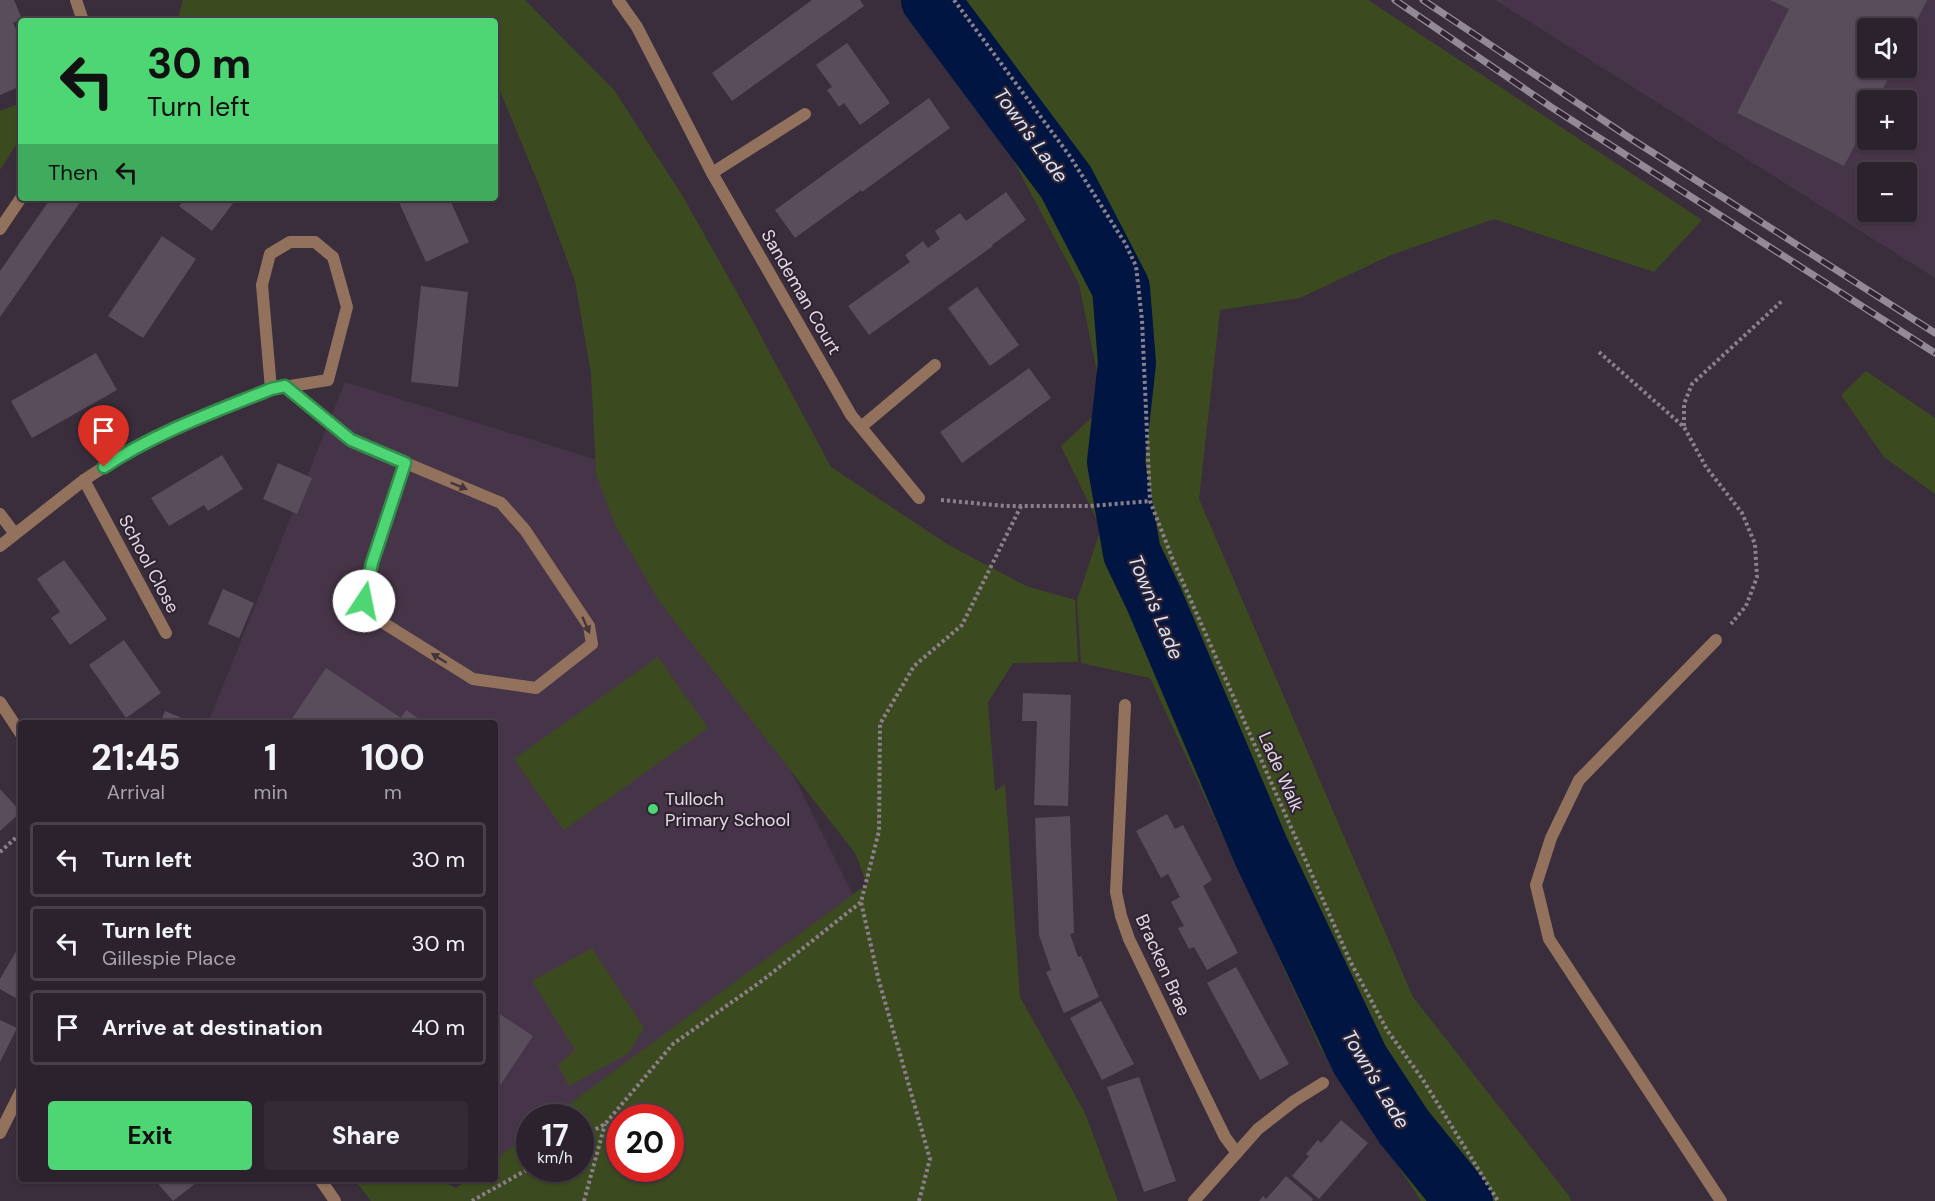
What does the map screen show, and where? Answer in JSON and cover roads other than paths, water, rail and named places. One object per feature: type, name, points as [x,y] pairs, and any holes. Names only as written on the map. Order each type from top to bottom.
[{"type":"street","points":[[76,0],[82,18]]},
{"type":"street","name":"Sandeman Court","points":[[618,0],[636,27],[712,173],[851,415],[919,498]]},
{"type":"street","points":[[712,173],[805,114]]},
{"type":"street","points":[[0,229],[19,201]]},
{"type":"street","points":[[0,546],[84,480],[124,454],[164,434],[271,389],[328,380],[347,307],[333,256],[315,242],[290,242],[270,254],[262,285],[271,389]]},
{"type":"street","points":[[861,427],[934,365]]},
{"type":"street","points":[[285,386],[351,440],[501,502],[525,530],[589,626],[592,644],[536,688],[473,680],[382,622],[364,601],[372,563],[405,463]]},
{"type":"street","name":"School Close","points":[[84,480],[166,633]]},
{"type":"street","points":[[0,514],[15,534]]},
{"type":"street","points":[[1716,640],[1579,780],[1551,838],[1536,885],[1549,939],[1721,1201]]},
{"type":"street","points":[[0,702],[18,729]]},
{"type":"street","name":"Bracken Brae","points":[[1125,705],[1116,880],[1121,916],[1129,939],[1225,1137],[1237,1152]]},
{"type":"street","points":[[1194,1201],[1258,1129],[1294,1101],[1323,1083]]},
{"type":"street","points":[[0,1133],[18,1097]]},
{"type":"street","points":[[322,1182],[335,1201]]},
{"type":"waterway","name":"Town's Lade","points":[[930,0],[1066,182],[1121,288],[1127,363],[1116,462],[1132,553],[1154,599],[1261,851],[1360,1060],[1404,1127],[1464,1201]]},
{"type":"railway","points":[[1395,0],[1551,107],[1935,353]]},
{"type":"railway","points":[[1423,0],[1633,140],[1935,333]]},
{"type":"place","name":"Tulloch Primary School","points":[[653,809]]}]
